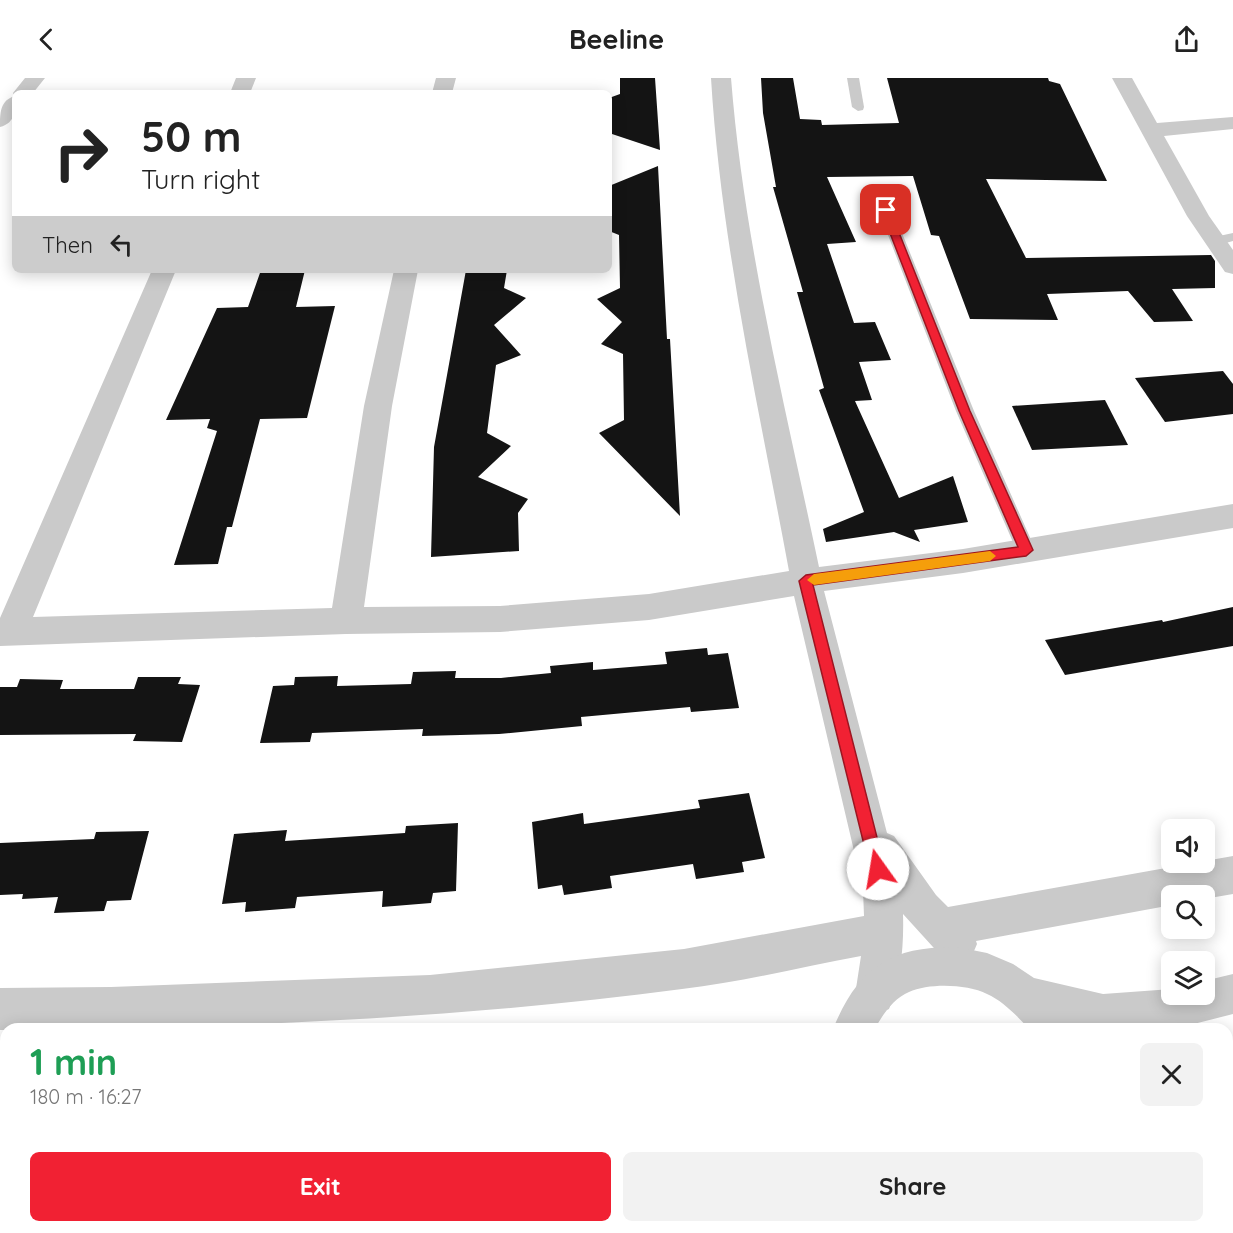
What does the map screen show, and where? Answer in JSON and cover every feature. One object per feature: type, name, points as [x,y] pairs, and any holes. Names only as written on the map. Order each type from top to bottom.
[{"type":"street","points":[[25,90],[35,78]]},
{"type":"street","points":[[722,78],[725,138],[743,258],[806,581],[882,889],[884,932],[875,995]]},
{"type":"street","points":[[1122,78],[1198,216],[1224,239],[1233,267]]},
{"type":"street","points":[[0,121],[12,106]]},
{"type":"street","points":[[1150,130],[1207,127],[1233,123]]},
{"type":"street","points":[[163,273],[5,633],[346,621],[500,619],[649,607],[1233,516]]},
{"type":"street","points":[[346,621],[378,406],[405,273]]},
{"type":"street","points":[[869,830],[905,885],[941,928],[1011,987],[1034,1002],[1052,1023]]},
{"type":"street","points":[[941,928],[1233,875]]},
{"type":"street","points":[[0,1009],[111,1008],[430,995],[684,969],[884,932]]},
{"type":"street","points":[[856,1023],[861,1010],[886,983],[920,968],[958,966],[1011,987],[1103,1015],[1168,1010],[1233,994]]},
{"type":"lane","points":[[853,78],[858,107]]},
{"type":"lane","points":[[878,191],[965,411],[1026,550]]},
{"type":"building","points":[[620,78],[655,78],[660,150],[612,134],[612,97],[620,94]]},
{"type":"building","points":[[761,78],[793,78],[800,119],[821,120],[822,125],[899,123],[887,78],[1048,78],[1049,81],[1060,84],[1107,181],[986,179],[1026,258],[1211,255],[1215,261],[1215,288],[1172,289],[1193,321],[1154,322],[1128,291],[1047,294],[1058,320],[970,319],[939,236],[931,235],[913,176],[827,177],[856,242],[827,244],[854,323],[875,322],[891,360],[859,362],[872,400],[855,401],[899,498],[953,476],[968,522],[914,530],[920,542],[894,532],[826,542],[823,529],[864,512],[819,390],[824,388],[797,292],[803,292],[773,187],[776,187],[763,113]]},
{"type":"building","points":[[658,166],[667,339],[670,339],[680,516],[599,433],[624,420],[623,354],[601,344],[622,322],[597,299],[620,288],[619,235],[612,232],[612,185]]},
{"type":"building","points":[[260,273],[304,273],[296,307],[335,306],[307,418],[260,419],[232,527],[227,527],[218,564],[174,565],[217,431],[207,428],[210,419],[166,420],[217,308],[248,307]]},
{"type":"building","points":[[465,273],[506,273],[504,288],[526,298],[494,325],[521,355],[496,365],[487,433],[511,446],[478,477],[528,499],[518,513],[519,551],[431,557],[434,447]]},
{"type":"building","points":[[1223,371],[1233,384],[1233,414],[1165,422],[1135,378]]},
{"type":"building","points":[[1105,400],[1128,445],[1032,450],[1012,406]]},
{"type":"building","points":[[1233,607],[1233,646],[1065,675],[1045,640],[1162,620],[1163,622]]},
{"type":"building","points":[[707,648],[708,655],[728,653],[739,708],[691,712],[690,707],[581,717],[582,726],[499,734],[422,736],[423,729],[312,733],[310,742],[260,743],[273,686],[294,685],[295,677],[338,676],[337,686],[411,684],[413,672],[456,671],[455,678],[501,678],[551,673],[550,666],[593,662],[593,670],[667,664],[665,652]]},
{"type":"building","points":[[138,677],[181,677],[178,684],[200,685],[182,742],[133,741],[136,734],[0,735],[0,687],[17,687],[20,679],[63,680],[60,689],[134,689]]},
{"type":"building","points":[[749,793],[765,858],[742,862],[744,872],[696,879],[693,864],[610,876],[612,888],[564,895],[562,885],[538,889],[532,822],[583,813],[584,824],[700,808],[698,800]]},
{"type":"building","points":[[458,823],[456,891],[433,893],[431,903],[382,907],[383,891],[297,897],[295,908],[245,912],[246,902],[222,904],[234,834],[287,830],[285,841],[405,833],[406,826]]},
{"type":"building","points":[[149,831],[131,900],[107,901],[104,911],[54,913],[58,897],[22,899],[23,894],[0,895],[0,843],[94,839],[96,832]]},
{"type":"slow traffic","points":[[814,580],[990,556]]},
{"type":"route","points":[[878,869],[806,581],[963,561],[1026,550],[965,411],[886,210]]}]
